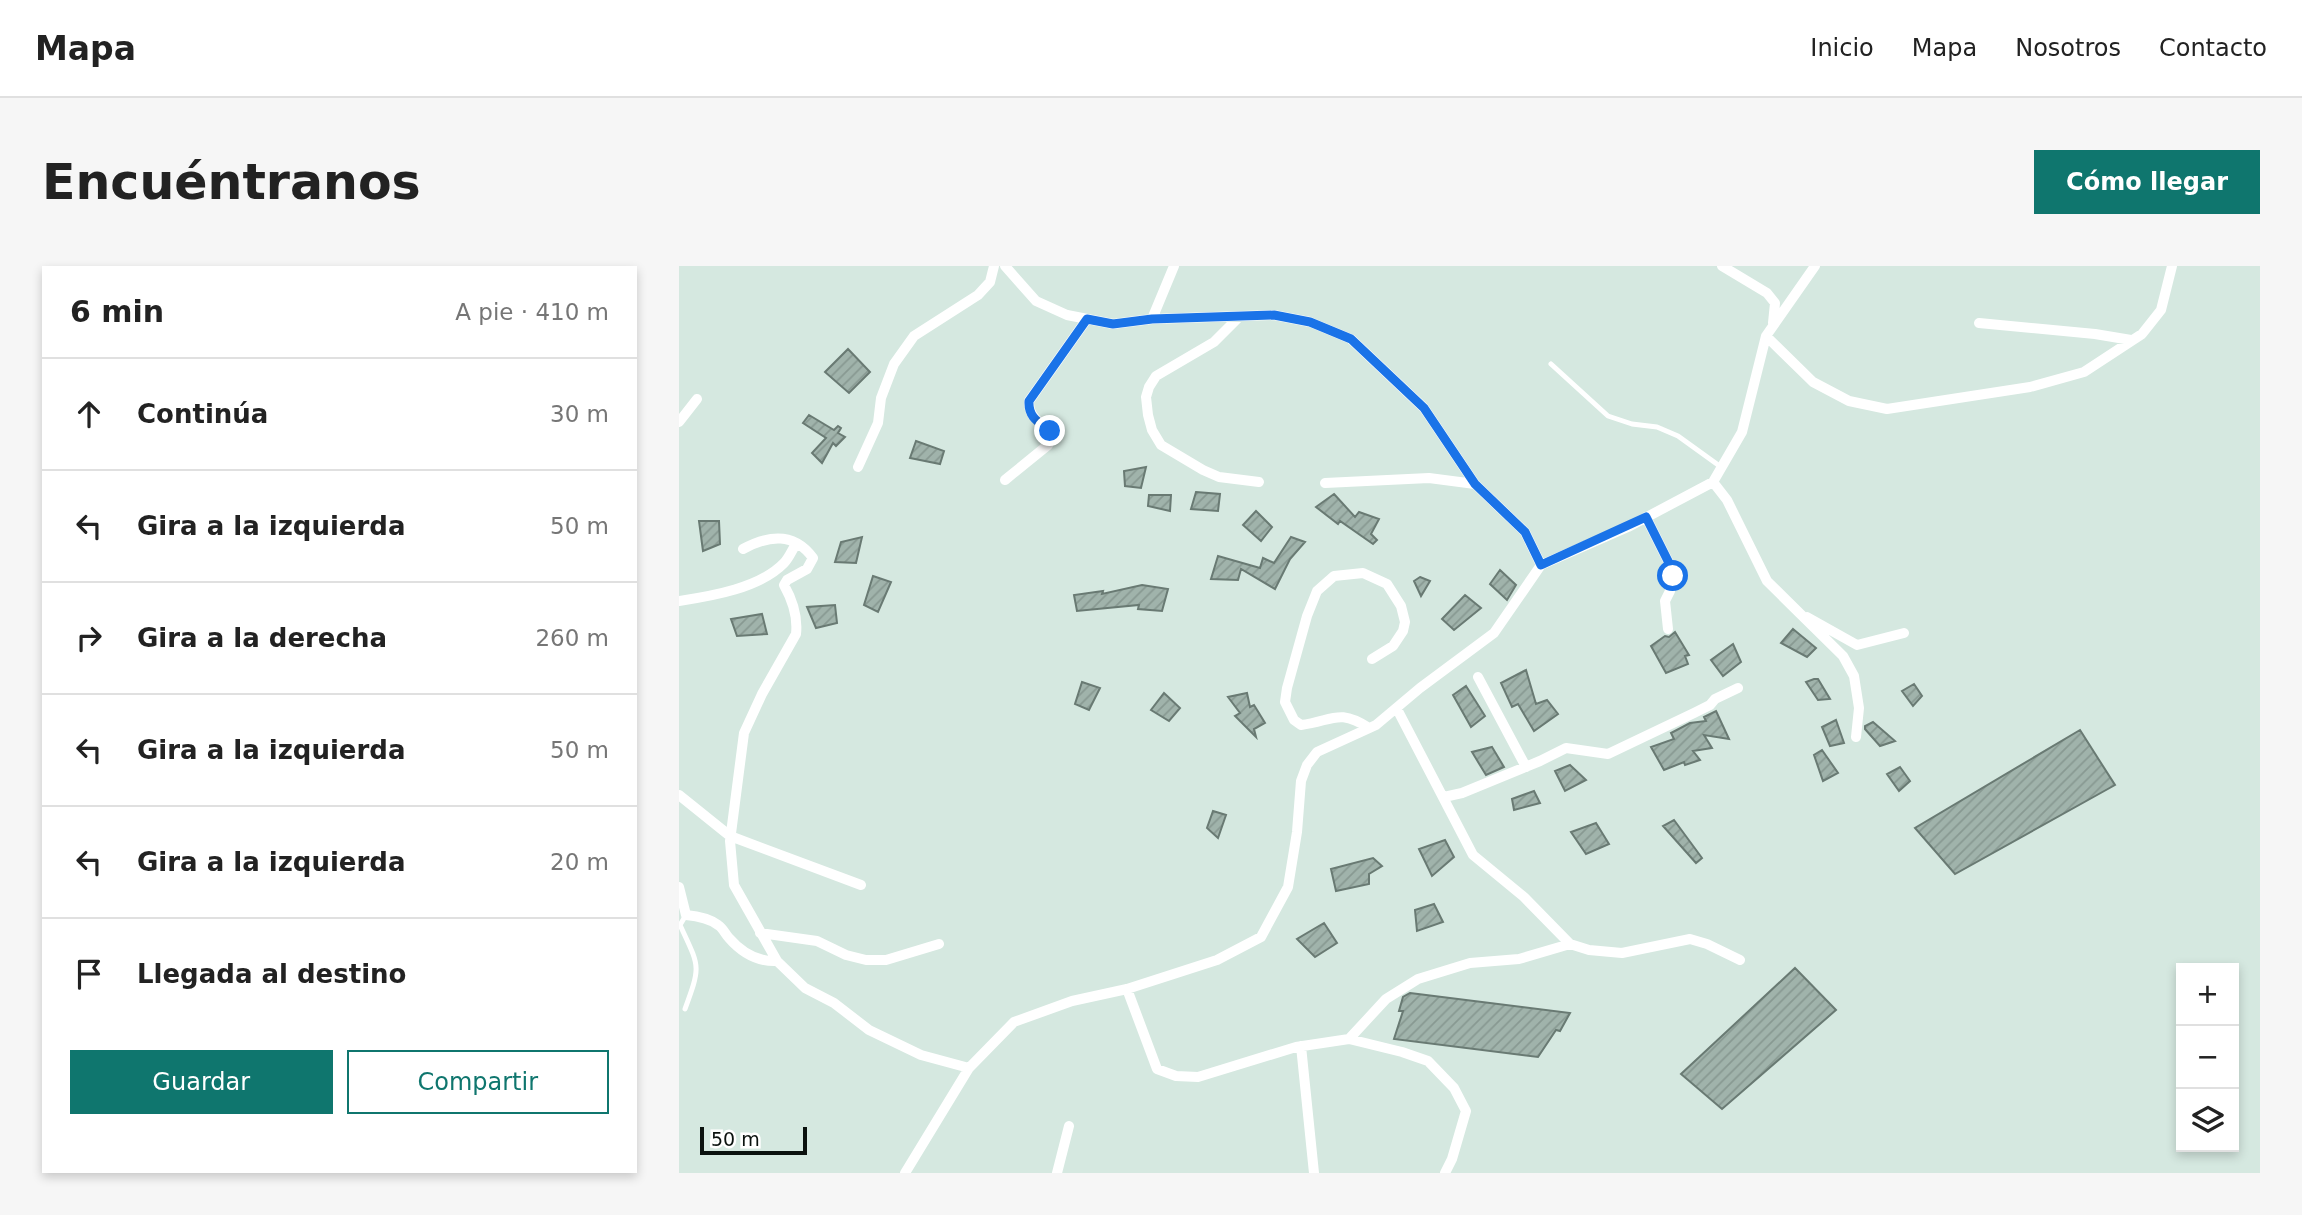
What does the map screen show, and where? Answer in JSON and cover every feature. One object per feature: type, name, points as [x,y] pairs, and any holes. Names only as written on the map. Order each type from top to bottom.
[{"type":"street","points":[[858,467],[878,423],[881,398],[894,364],[914,336],[978,295],[990,282],[995,266]]},
{"type":"street","points":[[1005,266],[1036,301],[1067,315],[1113,324],[1152,319],[1274,315],[1310,322],[1351,339],[1424,408],[1475,484],[1525,532],[1541,565]]},
{"type":"street","points":[[1152,319],[1174,266]]},
{"type":"street","points":[[1722,266],[1767,293],[1775,303],[1773,326]]},
{"type":"street","points":[[905,1173],[969,1068],[1014,1022],[1072,1001],[1127,989],[1217,960],[1261,937],[1288,887],[1297,832],[1301,781],[1307,765],[1317,752],[1376,725],[1420,688],[1494,634],[1541,565],[1646,517],[1713,482],[1742,432],[1766,336],[1815,266]]},
{"type":"street","points":[[1766,336],[1813,382],[1849,401],[1887,409],[2030,387],[2084,372],[2142,334],[2161,310],[2172,266]]},
{"type":"street","points":[[1239,317],[1214,342],[1156,376],[1146,397],[1148,415],[1152,430],[1161,445],[1219,477],[1259,482]]},
{"type":"street","points":[[1005,481],[1048,445],[1052,436],[1050,431],[1028,411],[1029,401],[1087,319]]},
{"type":"street","points":[[1979,324],[2095,334],[2131,340]]},
{"type":"street","points":[[679,422],[697,399]]},
{"type":"street","points":[[1325,483],[1429,478],[1475,484]]},
{"type":"street","points":[[1713,482],[1727,499],[1767,581],[1843,656],[1854,676],[1859,708],[1856,737]]},
{"type":"street","points":[[1646,517],[1672,569],[1670,591],[1665,601],[1668,629]]},
{"type":"street","points":[[743,549],[760,539],[783,538],[806,549],[813,558],[807,569],[787,580],[784,585],[793,601],[796,634],[762,694],[744,733],[730,836],[734,885],[777,961],[804,988],[834,1003],[869,1030],[921,1055],[969,1068]]},
{"type":"street","points":[[679,601],[735,589],[766,576],[785,563],[796,544]]},
{"type":"street","points":[[1370,727],[1356,719],[1340,715],[1301,725],[1294,720],[1285,702],[1307,616],[1317,591],[1334,576],[1363,573],[1387,584],[1401,606],[1405,622],[1403,632],[1393,646],[1372,659]]},
{"type":"street","points":[[1793,608],[1857,645],[1905,633]]},
{"type":"street","points":[[1478,677],[1525,767]]},
{"type":"street","points":[[1444,797],[1462,793],[1566,748],[1608,754],[1702,709],[1738,688]]},
{"type":"street","points":[[1397,709],[1473,855],[1524,897],[1570,944],[1589,950],[1622,953],[1690,939],[1741,960]]},
{"type":"street","points":[[679,795],[730,836],[861,885]]},
{"type":"street","points":[[679,887],[686,915],[700,916],[719,925],[745,953],[764,962],[777,961]]},
{"type":"street","points":[[760,933],[817,941],[846,955],[866,960],[886,960],[939,944]]},
{"type":"street","points":[[1349,1039],[1386,999],[1418,979],[1469,963],[1519,959],[1570,944]]},
{"type":"street","points":[[1127,989],[1157,1069],[1175,1076],[1198,1077],[1301,1046],[1349,1039],[1428,1061],[1454,1088],[1467,1111],[1445,1173]]},
{"type":"street","points":[[1301,1046],[1314,1173]]},
{"type":"street","points":[[1057,1173],[1069,1126]]},
{"type":"lane","points":[[1551,363],[1608,416],[1632,424],[1657,427],[1678,436],[1721,467]]},
{"type":"lane","points":[[685,1009],[698,974],[697,960],[680,925],[686,915]]},
{"type":"building","points":[[848,349],[870,372],[849,393],[825,372]]},
{"type":"building","points":[[809,415],[834,430],[838,426],[841,428],[838,433],[845,437],[836,446],[833,443],[822,463],[812,453],[826,438],[803,423]]},
{"type":"building","points":[[916,441],[944,451],[940,464],[910,458]]},
{"type":"building","points":[[1146,467],[1141,488],[1125,486],[1124,471]]},
{"type":"building","points":[[1196,492],[1220,494],[1218,511],[1191,509]]},
{"type":"building","points":[[1334,494],[1355,517],[1359,512],[1379,519],[1371,534],[1377,540],[1373,544],[1340,521],[1338,524],[1316,507]]},
{"type":"building","points":[[1149,495],[1171,495],[1170,511],[1148,506]]},
{"type":"building","points":[[1256,511],[1272,527],[1261,541],[1243,525]]},
{"type":"building","points":[[699,521],[719,521],[720,544],[703,551]]},
{"type":"building","points":[[862,537],[856,563],[835,562],[841,542]]},
{"type":"building","points":[[1291,537],[1305,542],[1290,559],[1275,589],[1241,569],[1238,580],[1211,579],[1218,556],[1260,568],[1263,558],[1274,563]]},
{"type":"building","points":[[1500,570],[1516,585],[1507,600],[1490,584]]},
{"type":"building","points":[[873,576],[891,582],[878,612],[864,605]]},
{"type":"building","points":[[1420,577],[1430,581],[1421,596],[1414,581]]},
{"type":"building","points":[[1142,585],[1168,589],[1162,611],[1138,609],[1139,605],[1077,611],[1074,595],[1103,591],[1102,594]]},
{"type":"building","points":[[1465,595],[1481,608],[1454,630],[1442,619]]},
{"type":"building","points":[[835,605],[837,623],[816,628],[807,607]]},
{"type":"building","points":[[762,614],[767,634],[737,636],[731,619]]},
{"type":"building","points":[[1793,629],[1816,648],[1807,657],[1781,643]]},
{"type":"building","points":[[1675,632],[1689,655],[1685,656],[1688,664],[1666,673],[1651,646]]},
{"type":"building","points":[[1733,644],[1741,662],[1723,676],[1711,660]]},
{"type":"building","points":[[1526,670],[1536,704],[1547,700],[1558,714],[1534,731],[1518,704],[1512,707],[1501,683]]},
{"type":"building","points":[[1818,679],[1830,699],[1818,700],[1806,682]]},
{"type":"building","points":[[1082,682],[1100,688],[1089,710],[1075,704]]},
{"type":"building","points":[[1914,684],[1922,696],[1913,706],[1902,691]]},
{"type":"building","points":[[1466,686],[1485,716],[1471,727],[1453,695]]},
{"type":"building","points":[[1164,693],[1180,708],[1169,721],[1151,710]]},
{"type":"building","points":[[1247,693],[1250,707],[1254,705],[1265,723],[1254,729],[1256,737],[1235,716],[1240,713],[1228,697]]},
{"type":"building","points":[[1716,711],[1729,739],[1704,735],[1712,748],[1693,751],[1700,760],[1685,765],[1684,762],[1664,770],[1651,747],[1674,739],[1671,733],[1690,723],[1706,721],[1704,717]]},
{"type":"building","points":[[1836,720],[1844,743],[1830,746],[1822,727]]},
{"type":"building","points":[[1873,722],[1895,741],[1880,746],[1865,729],[1865,726]]},
{"type":"building","points":[[2080,730],[2115,785],[1955,874],[1915,828]]},
{"type":"building","points":[[1492,747],[1504,767],[1486,775],[1472,752]]},
{"type":"building","points":[[1822,750],[1838,773],[1823,781],[1814,755]]},
{"type":"building","points":[[1570,765],[1586,780],[1565,791],[1555,771]]},
{"type":"building","points":[[1900,767],[1910,781],[1899,791],[1887,774]]},
{"type":"building","points":[[1534,791],[1540,803],[1514,810],[1512,799]]},
{"type":"building","points":[[1213,811],[1226,815],[1218,838],[1207,828]]},
{"type":"building","points":[[1674,820],[1702,858],[1696,863],[1663,826]]},
{"type":"building","points":[[1596,823],[1609,844],[1586,854],[1571,832]]},
{"type":"building","points":[[1445,840],[1454,857],[1432,876],[1419,849]]},
{"type":"building","points":[[1373,858],[1382,866],[1369,874],[1369,884],[1336,891],[1331,869]]},
{"type":"building","points":[[1434,904],[1443,922],[1417,931],[1415,910]]},
{"type":"building","points":[[1324,923],[1337,943],[1315,957],[1297,939]]},
{"type":"building","points":[[1795,968],[1836,1010],[1722,1109],[1681,1074]]},
{"type":"building","points":[[1410,993],[1570,1013],[1560,1031],[1556,1030],[1538,1057],[1394,1039],[1403,1011],[1399,1011],[1403,997]]},
{"type":"route","points":[[1050,431],[1028,411],[1029,401],[1087,319],[1113,324],[1152,319],[1274,315],[1310,322],[1351,339],[1424,408],[1475,484],[1525,532],[1541,565],[1646,517],[1673,576]]}]
